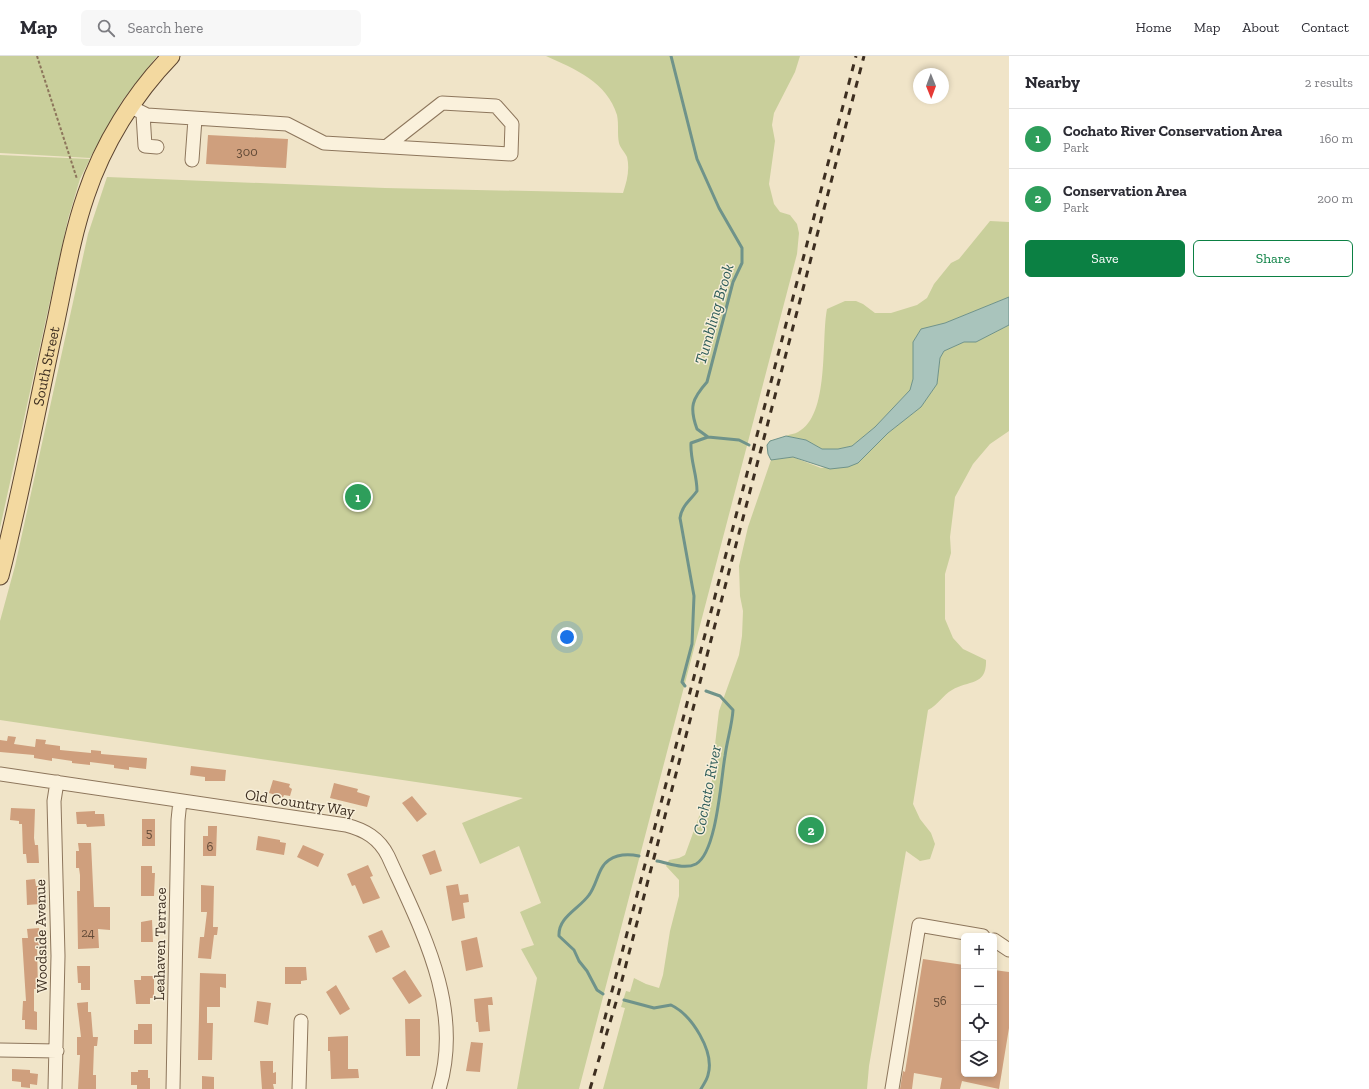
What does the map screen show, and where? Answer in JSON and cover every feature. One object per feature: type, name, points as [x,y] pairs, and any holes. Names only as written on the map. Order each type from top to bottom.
[{"type":"main road","name":"South Street","points":[[0,576],[71,253],[86,194],[101,159],[137,111],[150,80],[171,56]]},
{"type":"street","points":[[157,147],[145,146],[137,111],[195,119],[287,124],[324,143],[387,146],[434,151],[511,154],[512,124],[496,106],[442,103],[387,146]]},
{"type":"street","points":[[192,160],[195,119]]},
{"type":"street","name":"Old Country Way","points":[[0,774],[346,825],[367,832],[377,840],[385,850],[418,923],[439,978],[444,1002],[446,1035],[445,1059],[439,1089]]},
{"type":"street","name":"Woodside Avenue","points":[[55,1089],[58,949],[54,801],[56,782]]},
{"type":"street","name":"Leahaven Terrace","points":[[173,1089],[178,828],[180,801]]},
{"type":"street","points":[[892,1089],[919,925],[966,933]]},
{"type":"street","points":[[997,942],[1009,950]]},
{"type":"street","points":[[299,1089],[301,1021]]},
{"type":"street","points":[[0,1050],[57,1051]]},
{"type":"path","points":[[37,56],[75,175],[86,194]]},
{"type":"green space","points":[[0,56],[157,56],[122,101],[90,158],[0,153]]},
{"type":"green space","points":[[546,56],[800,56],[795,72],[774,113],[772,125],[775,141],[769,184],[774,204],[780,212],[790,215],[797,224],[799,233],[797,254],[579,1089],[517,1089],[537,978],[521,949],[534,945],[520,912],[541,903],[519,846],[480,864],[462,823],[523,798],[0,720],[0,621],[15,566],[88,234],[107,177],[385,188],[623,193],[628,175],[628,162],[627,157],[620,147],[617,115],[612,104],[606,94],[589,78]]},
{"type":"green space","points":[[0,155],[90,159],[80,179],[68,219],[0,528]]},
{"type":"green space","points":[[990,221],[1009,222],[1009,297],[945,323],[921,329],[913,342],[913,379],[910,390],[875,427],[852,446],[838,449],[822,449],[806,440],[786,436],[798,432],[808,423],[815,410],[820,394],[827,309],[845,301],[856,301],[863,304],[875,313],[891,313],[917,305],[927,298],[934,284],[951,263],[959,259]]},
{"type":"green space","points":[[1009,325],[1009,431],[990,444],[973,464],[955,497],[950,537],[951,553],[945,574],[945,619],[953,638],[963,649],[986,660],[986,668],[984,674],[976,681],[952,690],[928,710],[913,804],[920,819],[931,833],[935,844],[930,859],[920,861],[906,851],[869,1066],[867,1089],[603,1089],[625,1008],[621,1007],[626,991],[630,992],[634,978],[659,988],[663,975],[670,931],[679,896],[679,880],[666,866],[669,860],[685,855],[713,778],[714,753],[719,711],[739,655],[742,636],[743,611],[740,596],[739,566],[748,527],[771,460],[793,457],[821,468],[858,463],[888,433],[921,407],[937,384],[940,358],[944,351],[964,342],[976,342]]},
{"type":"water","points":[[1009,297],[1009,325],[976,342],[964,342],[944,351],[940,358],[937,384],[921,407],[888,433],[858,463],[848,467],[830,469],[793,457],[771,460],[768,454],[767,445],[770,441],[786,436],[806,440],[822,449],[838,449],[852,446],[875,427],[910,390],[913,379],[913,342],[921,329],[945,323]]},
{"type":"building","points":[[208,135],[288,139],[286,168],[206,164]]},
{"type":"building","points":[[8,736],[16,737],[14,744],[35,747],[36,739],[46,740],[45,744],[60,746],[60,750],[91,753],[91,750],[101,751],[101,754],[147,758],[146,769],[129,767],[129,770],[114,768],[114,765],[90,762],[90,765],[72,763],[72,761],[52,758],[52,761],[34,758],[34,755],[0,752],[0,740],[7,741]]},
{"type":"building","points":[[191,766],[226,770],[225,781],[205,781],[205,777],[190,775]]},
{"type":"building","points":[[273,780],[290,784],[289,787],[292,789],[290,796],[284,795],[283,797],[269,793]]},
{"type":"building","points":[[334,783],[358,789],[357,792],[370,796],[367,807],[330,798]]},
{"type":"building","points":[[412,796],[427,814],[417,822],[402,803]]},
{"type":"building","points":[[11,808],[35,809],[34,838],[35,845],[38,845],[39,863],[27,863],[26,854],[23,854],[22,824],[19,824],[19,821],[10,820]]},
{"type":"building","points":[[95,811],[95,814],[104,814],[105,826],[87,827],[86,824],[77,824],[76,812]]},
{"type":"building","points":[[142,819],[155,819],[155,846],[142,846]]},
{"type":"building","points":[[208,826],[217,826],[216,856],[203,856],[203,836],[208,836]]},
{"type":"building","points":[[258,836],[280,840],[280,842],[286,843],[284,855],[256,850]]},
{"type":"building","points":[[78,843],[91,843],[94,907],[110,907],[110,930],[98,929],[99,948],[78,949],[77,891],[80,891],[80,875],[79,868],[76,868],[76,851],[79,851]]},
{"type":"building","points":[[303,845],[324,854],[318,867],[297,857]]},
{"type":"building","points":[[435,850],[442,871],[430,875],[422,855]]},
{"type":"building","points":[[368,865],[373,876],[370,877],[380,898],[363,904],[355,885],[352,886],[347,874]]},
{"type":"building","points":[[141,866],[152,866],[152,873],[155,873],[154,896],[141,896]]},
{"type":"building","points":[[35,879],[36,886],[40,886],[40,904],[27,905],[26,880]]},
{"type":"building","points":[[458,884],[460,895],[468,894],[469,902],[463,903],[465,918],[452,921],[446,886]]},
{"type":"building","points":[[201,885],[214,886],[213,927],[218,927],[217,935],[214,935],[211,959],[198,958],[200,937],[204,937],[207,912],[201,912]]},
{"type":"building","points":[[152,920],[153,942],[141,942],[141,922]]},
{"type":"building","points":[[39,928],[40,946],[37,947],[38,989],[34,989],[34,1011],[37,1012],[37,1030],[25,1029],[25,1020],[22,1020],[23,1001],[26,1001],[22,938],[28,938],[27,929]]},
{"type":"building","points":[[382,930],[390,947],[376,953],[368,936]]},
{"type":"building","points":[[477,937],[483,967],[466,971],[461,941]]},
{"type":"building","points":[[923,959],[961,965],[961,1077],[997,1077],[997,970],[1009,972],[1009,1028],[999,1089],[962,1081],[960,1089],[940,1089],[942,1078],[914,1073],[912,1089],[900,1089],[903,1071],[905,1072]]},
{"type":"building","points":[[77,966],[90,966],[90,990],[81,990],[81,983],[78,983]]},
{"type":"building","points":[[285,967],[306,967],[307,980],[301,981],[301,984],[285,984]]},
{"type":"building","points":[[405,970],[422,996],[409,1004],[392,978]]},
{"type":"building","points":[[200,973],[226,974],[226,988],[220,987],[220,1007],[207,1007],[207,1023],[213,1023],[212,1060],[198,1060]]},
{"type":"building","points":[[141,976],[154,976],[154,998],[150,998],[150,1004],[136,1004],[134,980],[141,980]]},
{"type":"building","points":[[336,985],[350,1009],[340,1015],[326,992]]},
{"type":"building","points":[[492,997],[493,1005],[488,1005],[490,1031],[479,1032],[478,1022],[476,1022],[474,999]]},
{"type":"building","points":[[257,1001],[271,1003],[268,1025],[254,1022]]},
{"type":"building","points":[[88,1002],[88,1012],[91,1012],[93,1037],[98,1037],[97,1046],[94,1046],[93,1075],[96,1075],[96,1089],[78,1089],[80,1055],[77,1055],[77,1037],[81,1037],[77,1003]]},
{"type":"building","points":[[405,1019],[420,1019],[420,1056],[406,1056]]},
{"type":"building","points":[[138,1024],[152,1024],[152,1044],[134,1044],[134,1030],[138,1030]]},
{"type":"building","points":[[348,1036],[348,1069],[358,1069],[359,1078],[331,1079],[328,1037]]},
{"type":"building","points":[[471,1042],[483,1043],[480,1072],[466,1071]]},
{"type":"building","points":[[260,1061],[273,1061],[273,1073],[276,1072],[276,1084],[273,1084],[274,1089],[262,1089]]},
{"type":"building","points":[[12,1069],[30,1070],[30,1073],[38,1074],[37,1085],[30,1084],[30,1088],[21,1087],[21,1082],[12,1081]]},
{"type":"building","points":[[138,1070],[148,1070],[150,1089],[137,1089],[137,1085],[131,1085],[131,1072],[138,1072]]},
{"type":"building","points":[[202,1076],[214,1077],[214,1089],[202,1089]]},
{"type":"waterway","name":"Tumbling Brook","points":[[671,56],[697,159],[719,208],[742,248],[742,263],[733,282],[707,382],[698,393],[693,404],[693,415],[697,429],[708,437]]},
{"type":"waterway","name":"Cochato River","points":[[685,686],[682,682],[692,644],[694,596],[680,518],[684,506],[697,491],[691,443],[708,437],[739,440],[749,445]]},
{"type":"waterway","name":"Cochato River","points":[[657,861],[676,866],[691,866],[696,864],[703,857],[709,845],[717,814],[733,710],[720,696],[706,691]]},
{"type":"waterway","name":"Cochato River","points":[[603,994],[597,990],[574,950],[559,936],[560,929],[565,918],[585,900],[592,891],[605,863],[612,858],[620,856],[639,856]]},
{"type":"waterway","name":"Cochato River","points":[[624,1000],[654,1008],[671,1005],[679,1010],[694,1025],[705,1045],[708,1056],[708,1075],[701,1089]]},
{"type":"railway","points":[[601,1033],[856,56]]},
{"type":"railway","points":[[590,1089],[617,999],[864,56]]},
{"type":"place","name":"Cochato River Conservation Area","points":[[358,497]]},
{"type":"place","name":"Conservation Area","points":[[811,830]]}]
